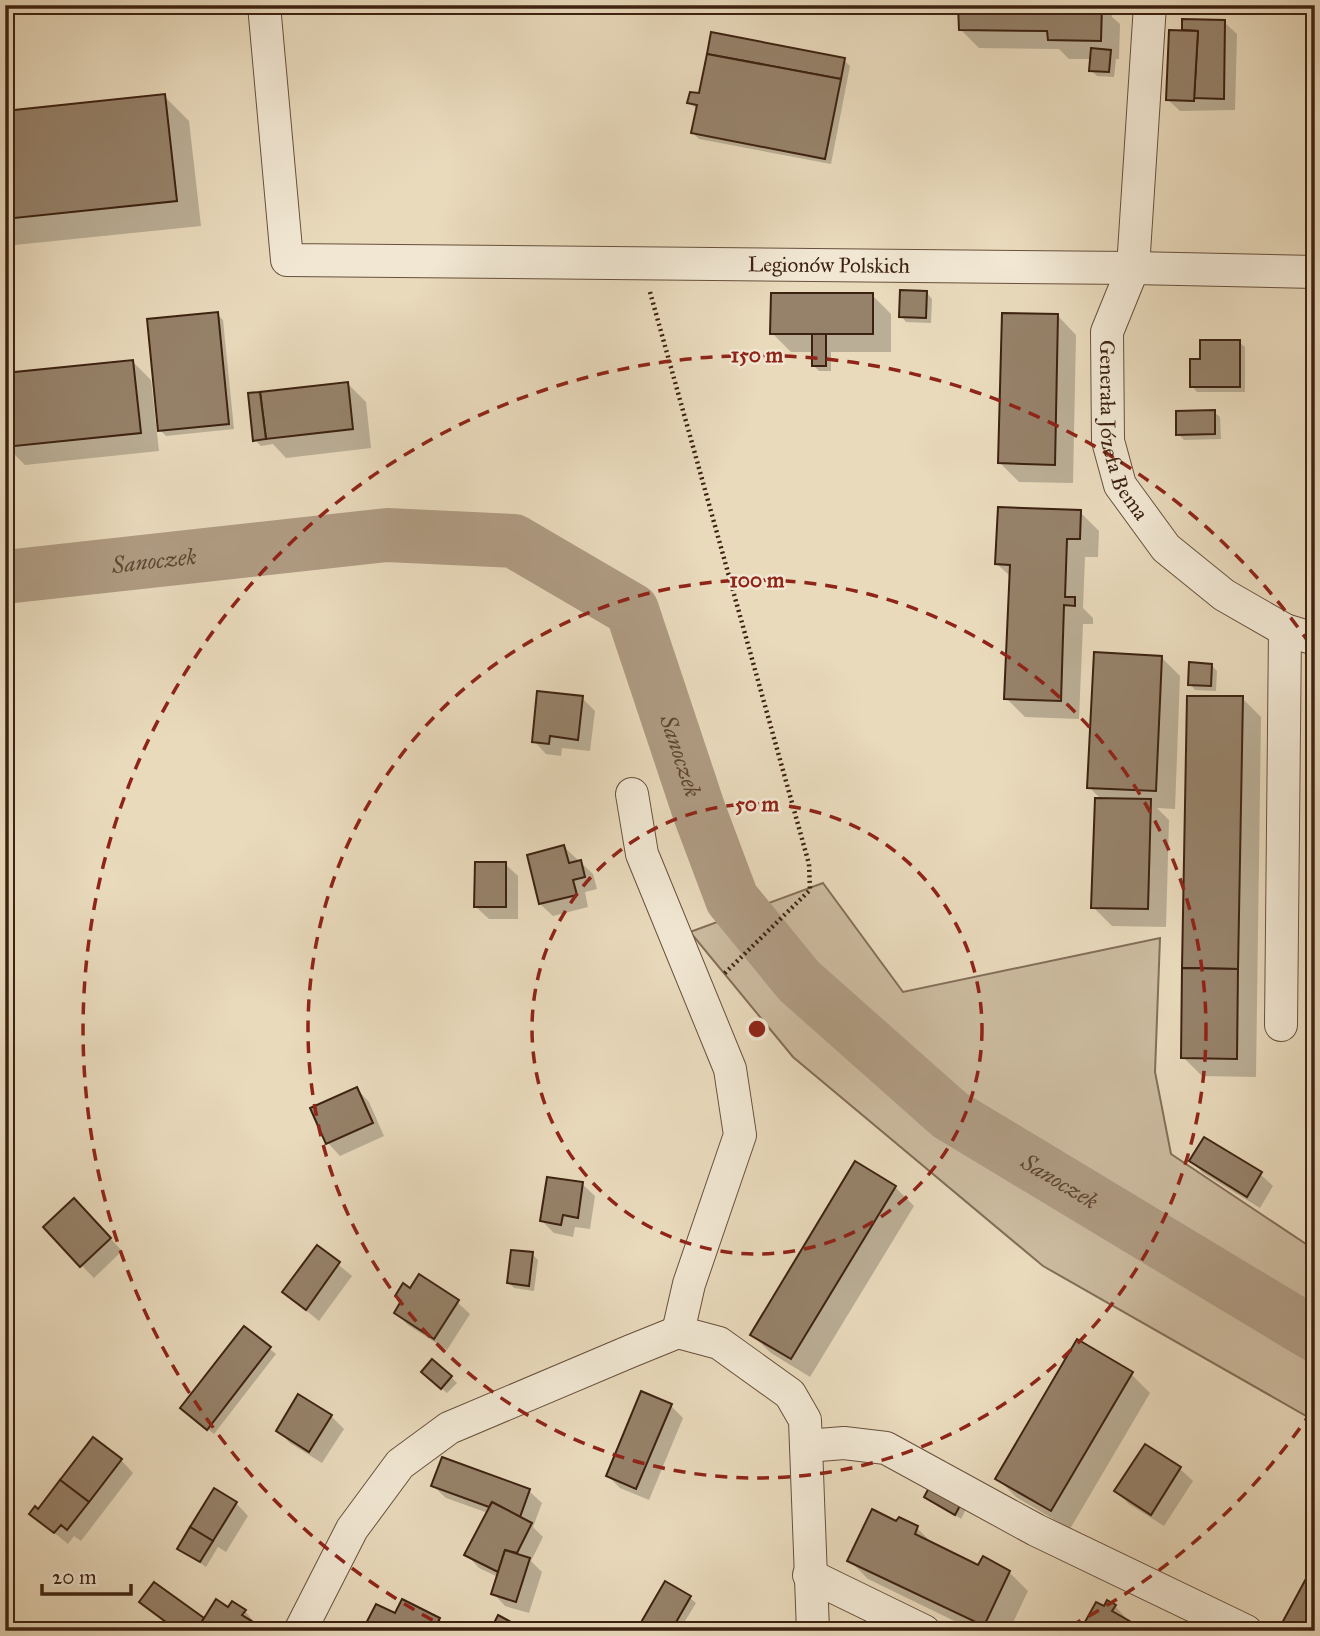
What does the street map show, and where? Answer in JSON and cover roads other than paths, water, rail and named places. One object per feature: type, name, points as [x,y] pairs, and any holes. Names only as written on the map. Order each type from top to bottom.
[{"type":"street","name":"Legionów Polskich","points":[[264,5],[287,260],[1315,272]]},
{"type":"street","name":"Generała Józefa Bema","points":[[1150,5],[1133,268],[1107,332],[1105,377],[1108,441],[1120,485],[1166,548],[1224,595],[1285,630],[1315,639]]},
{"type":"street","points":[[1281,1025],[1285,630]]},
{"type":"street","points":[[632,794],[642,854],[730,1069],[740,1135],[689,1284],[678,1332]]},
{"type":"street","points":[[300,1631],[352,1529],[400,1464],[449,1428],[678,1332],[719,1343],[790,1394],[804,1420],[813,1631]]},
{"type":"street","points":[[806,1446],[844,1443],[886,1448],[1036,1530],[1247,1631]]},
{"type":"street","points":[[809,1575],[924,1631]]},
{"type":"waterway","name":"Sanoczek","points":[[5,577],[387,535],[514,541],[632,610],[699,811],[732,899],[799,981],[950,1115],[1315,1335]]}]
